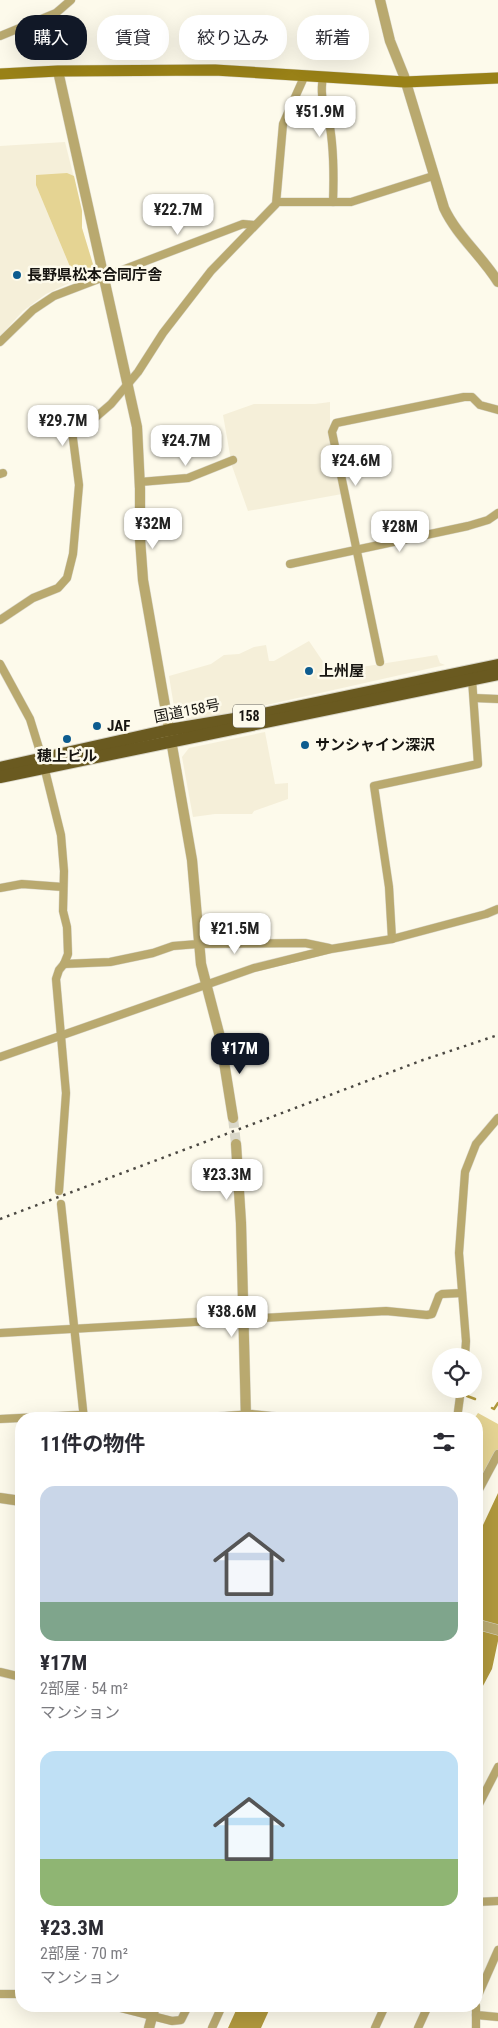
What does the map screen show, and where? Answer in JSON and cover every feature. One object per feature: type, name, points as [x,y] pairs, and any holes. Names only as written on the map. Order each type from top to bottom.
[{"type":"highway","name":"国道158号","points":[[170,736],[258,715],[498,666]]},
{"type":"highway","name":"国道158号","points":[[0,768],[43,763],[170,736],[498,674]]},
{"type":"highway","name":"国道158号","points":[[0,777],[43,763]]},
{"type":"main road","points":[[0,74],[215,70],[405,82],[498,78]]},
{"type":"street","points":[[0,36],[56,13],[71,0]]},
{"type":"street","points":[[380,0],[390,41],[405,82],[444,208],[452,222],[498,282]]},
{"type":"street","points":[[58,72],[137,426],[143,580],[192,860],[198,944],[224,1056],[233,1118]]},
{"type":"street","points":[[0,620],[33,598],[58,588],[66,581],[73,554],[79,485],[72,431],[104,411],[128,383],[198,287],[254,225],[278,202],[283,124],[305,75]]},
{"type":"street","points":[[322,77],[321,96],[329,125],[334,163],[333,202]]},
{"type":"street","points":[[278,202],[351,202],[433,176]]},
{"type":"street","points":[[0,342],[34,310],[54,296],[243,224],[254,225]]},
{"type":"street","points":[[380,662],[332,432],[336,423],[464,397],[472,397],[480,405],[498,410]]},
{"type":"street","points":[[140,482],[188,478],[233,460]]},
{"type":"street","points":[[290,564],[468,526],[488,520],[498,514]]},
{"type":"street","points":[[0,664],[30,719],[61,835],[64,871],[63,911],[67,927],[68,954],[56,980],[66,1093],[59,1191]]},
{"type":"street","points":[[392,939],[389,886],[374,786],[478,764],[472,679]]},
{"type":"street","points":[[474,698],[498,699]]},
{"type":"street","points":[[0,888],[22,884],[63,886]]},
{"type":"street","points":[[0,1057],[254,968],[330,949],[392,939],[486,914],[498,909]]},
{"type":"street","points":[[64,964],[110,962],[154,953],[173,946],[198,944],[305,944],[330,949]]},
{"type":"street","points":[[466,1348],[459,1253],[465,1172],[476,1144],[498,1118]]},
{"type":"street","points":[[236,1144],[241,1222],[246,1412]]},
{"type":"street","points":[[61,1204],[83,1412]]},
{"type":"street","points":[[0,1333],[386,1311],[427,1315],[432,1314],[439,1296],[462,1293]]},
{"type":"street","points":[[458,1412],[460,1398]]},
{"type":"street","points":[[0,1419],[15,1419]]},
{"type":"street","points":[[483,1482],[498,1454]]},
{"type":"street","points":[[0,1498],[15,1500]]},
{"type":"street","points":[[483,1626],[498,1630]]},
{"type":"street","points":[[0,1672],[15,1676]]},
{"type":"street","points":[[483,1796],[498,1767]]},
{"type":"street","points":[[483,1902],[498,1901]]},
{"type":"street","points":[[483,1984],[498,1950]]},
{"type":"street","points":[[0,1994],[15,1994]]},
{"type":"street","points":[[149,2028],[154,2012]]},
{"type":"street","points":[[156,2012],[172,2021],[181,2020],[185,2012]]},
{"type":"street","points":[[212,2028],[219,2012]]},
{"type":"street","points":[[375,2028],[382,2012]]},
{"type":"street","points":[[418,2028],[425,2012]]},
{"type":"street","points":[[476,2012],[476,2028]]},
{"type":"street","points":[[482,2012],[498,2017]]},
{"type":"shaded area","points":[[65,142],[82,210],[82,228],[95,271],[46,294],[23,311],[0,336],[0,146]]},
{"type":"shaded area","points":[[67,173],[74,176],[82,211],[82,228],[95,271],[76,281],[36,185],[36,175]]},
{"type":"shaded area","points":[[330,402],[330,428],[342,494],[248,511],[232,466],[223,415],[254,404],[315,404]]},
{"type":"shaded area","points":[[309,641],[330,672],[437,655],[440,663],[445,665],[230,713],[186,720],[175,713],[169,676],[211,664],[224,655],[239,654],[254,647],[266,645],[269,661],[274,661]]},
{"type":"shaded area","points":[[265,732],[275,784],[288,783],[288,799],[254,811],[252,814],[215,814],[193,817],[182,757],[189,748]]},
{"type":"shaded area","points":[[483,1416],[498,1424],[498,1449],[483,1476]]},
{"type":"shaded area","points":[[498,1493],[498,1641],[492,1669],[483,1686],[483,1525]]},
{"type":"shaded area","points":[[235,2012],[268,2012],[261,2028],[228,2028]]},
{"type":"waterway","points":[[492,1408],[494,1409],[498,1403]]},
{"type":"tunnel","points":[[233,1118],[236,1144]]},
{"type":"railway","points":[[0,1219],[423,1060],[498,1035]]},
{"type":"place","name":"長野県松本合同庁舎","points":[[17,275]]},
{"type":"place","name":"上州屋","points":[[309,671]]},
{"type":"place","name":"JAF","points":[[97,726]]},
{"type":"place","name":"穂上ビル","points":[[67,739]]},
{"type":"place","name":"サンシャイン深沢","points":[[305,745]]}]
